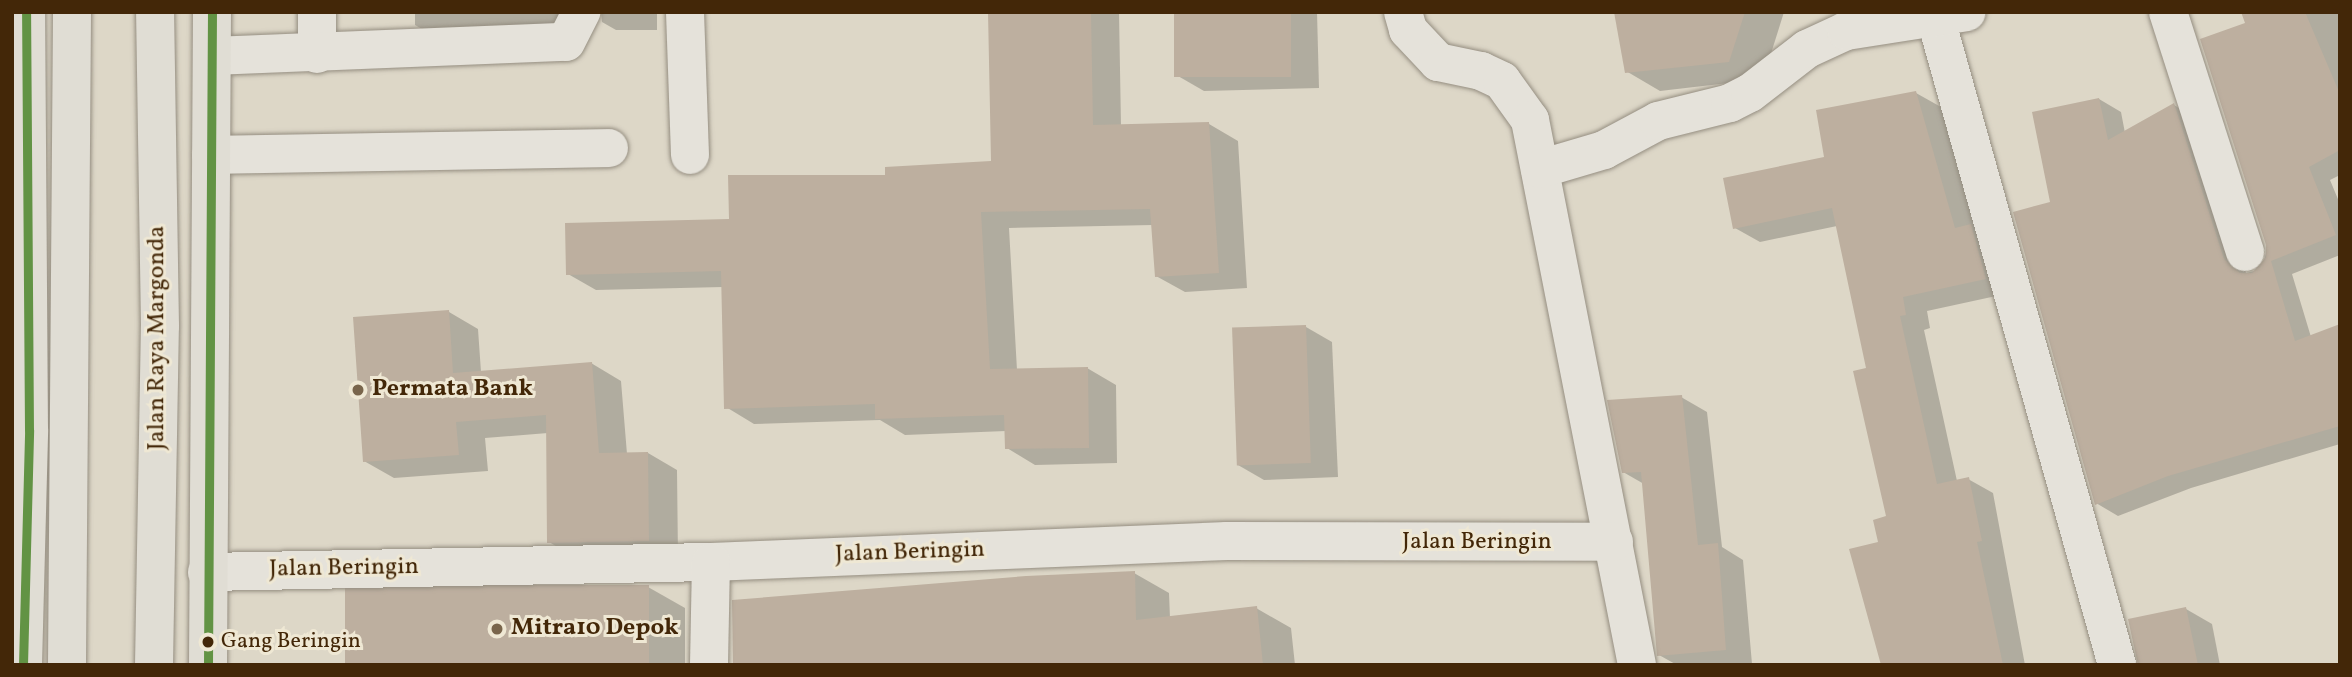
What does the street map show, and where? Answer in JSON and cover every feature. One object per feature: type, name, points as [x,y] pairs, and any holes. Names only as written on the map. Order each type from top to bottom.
[{"type":"highway","points":[[23,665],[20,430],[26,12]]},
{"type":"highway","points":[[67,665],[72,12]]},
{"type":"highway","name":"Jalan Raya Margonda","points":[[154,665],[160,326],[155,12]]},
{"type":"highway","name":"Jalan Raya Margonda","points":[[208,665],[212,12]]},
{"type":"street","points":[[317,12],[317,54]]},
{"type":"street","points":[[212,56],[317,54],[566,42],[581,12]]},
{"type":"street","points":[[685,12],[690,155]]},
{"type":"street","points":[[1403,12],[1408,30],[1438,62],[1481,71],[1502,81],[1517,97],[1530,120],[1637,665]]},
{"type":"street","points":[[2168,12],[2245,252]]},
{"type":"street","points":[[1540,169],[1604,149],[1658,121],[1730,103],[1750,93],[1807,49],[1846,31],[1951,14],[2117,665]]},
{"type":"street","points":[[211,155],[609,148]]},
{"type":"street","name":"Jalan Beringin","points":[[207,572],[711,562],[1227,541],[1614,542]]},
{"type":"street","points":[[709,665],[711,562]]},
{"type":"building","points":[[988,12],[1091,12],[1093,125],[1209,122],[1219,273],[1155,277],[1150,209],[981,212],[990,369],[1088,367],[1089,448],[1005,449],[1004,415],[875,419],[875,404],[724,409],[721,271],[566,275],[565,223],[729,219],[728,175],[885,175],[885,167],[991,161]]},
{"type":"building","points":[[1174,12],[1291,12],[1291,77],[1174,77]]},
{"type":"building","points":[[1614,12],[1745,12],[1729,62],[1625,73]]},
{"type":"building","points":[[2241,12],[2305,12],[2340,94],[2340,150],[2309,167],[2336,235],[2271,261],[2295,341],[2340,324],[2340,426],[2168,476],[2095,505],[2013,212],[2050,202],[2032,112],[2099,98],[2108,140],[2174,103],[2224,259],[2240,273],[2252,273],[2266,257],[2266,245],[2200,39],[2245,23]]},
{"type":"building","points":[[1916,91],[1955,228],[1971,224],[1986,279],[1903,297],[1906,315],[1900,316],[1937,484],[1969,477],[1982,541],[1977,542],[2003,665],[1881,665],[1849,549],[1878,542],[1873,520],[1886,516],[1853,371],[1866,368],[1832,208],[1733,229],[1723,178],[1824,157],[1816,110]]},
{"type":"building","points":[[449,310],[453,373],[592,362],[599,453],[648,452],[649,541],[547,543],[546,415],[456,422],[459,455],[363,462],[353,317]]},
{"type":"building","points":[[1306,325],[1311,463],[1237,465],[1232,328]]},
{"type":"building","points":[[1682,395],[1698,545],[1718,543],[1726,650],[1657,656],[1641,472],[1622,473],[1607,400]]},
{"type":"building","points":[[1135,571],[1136,620],[1257,606],[1263,665],[733,665],[732,600],[1026,576]]},
{"type":"building","name":"Mitra10 Depok","points":[[345,585],[649,585],[649,665],[345,665]]},
{"type":"building","points":[[2186,607],[2198,665],[2138,665],[2128,619]]},
{"type":"transit line","points":[[23,665],[29,430],[26,12]]},
{"type":"transit line","points":[[208,665],[212,12]]},
{"type":"place","name":"Permata Bank","points":[[358,390]]},
{"type":"place","name":"Mitra10 Depok","points":[[497,629]]},
{"type":"place","name":"Gang Beringin","points":[[208,642]]}]
